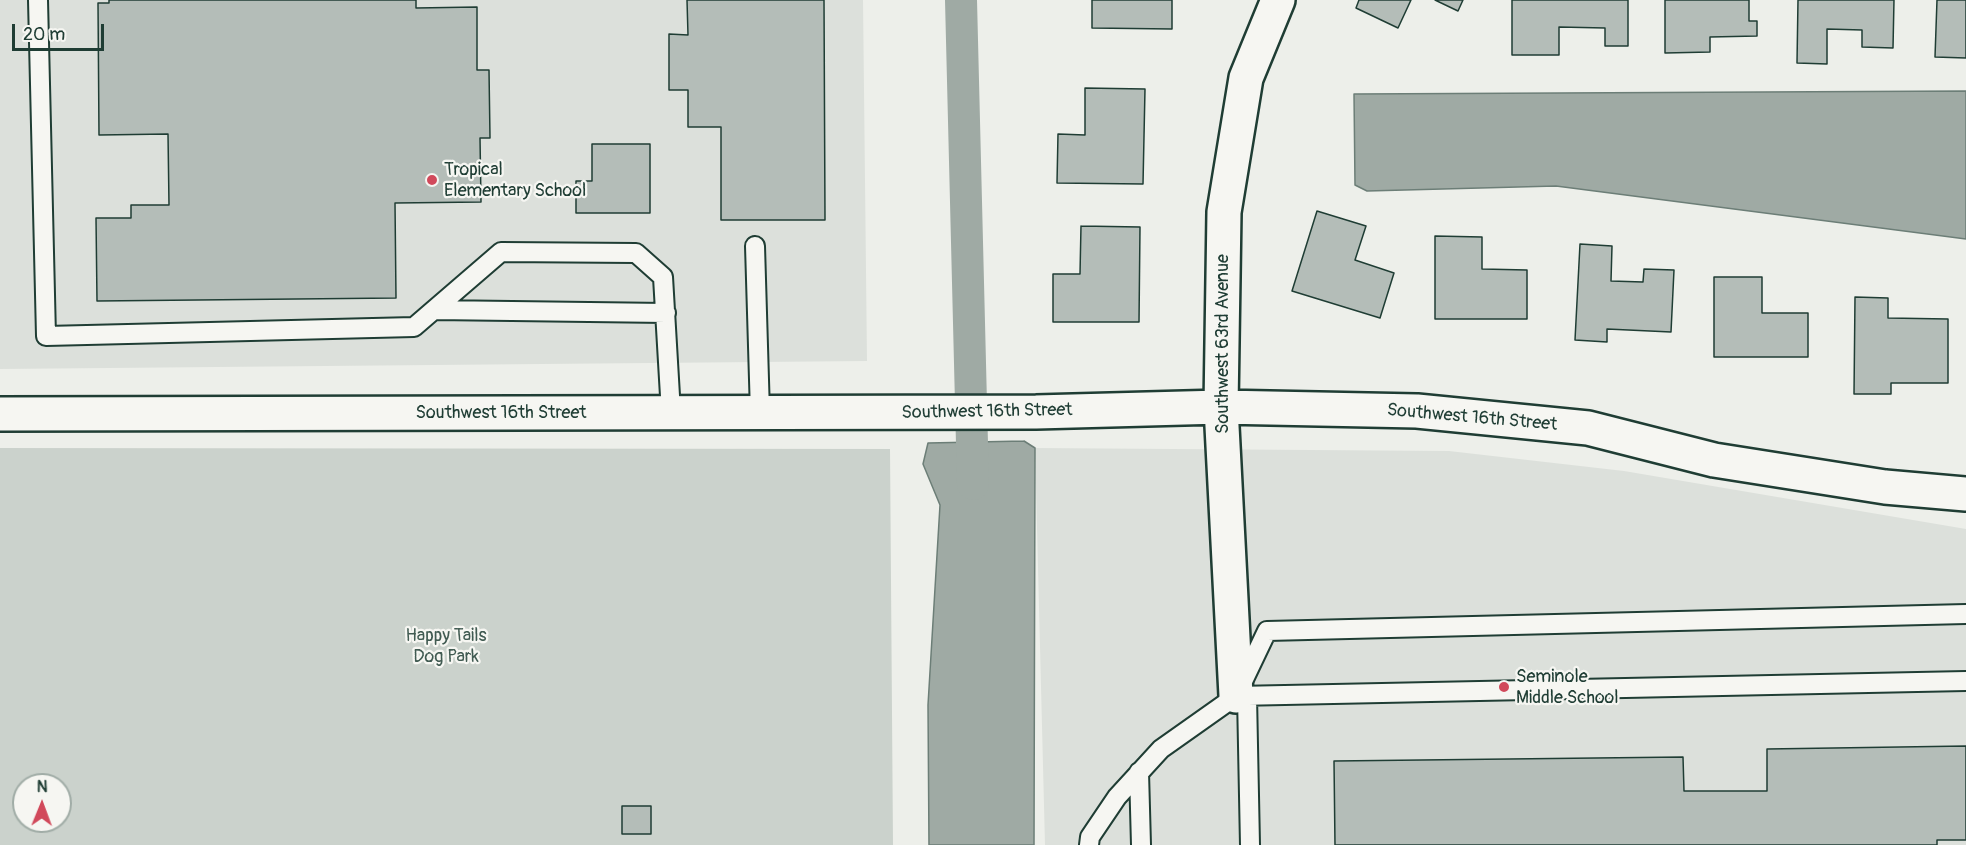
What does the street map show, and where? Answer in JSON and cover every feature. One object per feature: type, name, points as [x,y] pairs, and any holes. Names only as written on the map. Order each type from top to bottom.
[{"type":"street","name":"Southwest 63rd Avenue","points":[[1241,696],[1221,407],[1224,212],[1246,78],[1278,0]]},
{"type":"street","name":"Southwest 16th Street","points":[[0,414],[1036,412],[1221,407],[1417,411],[1588,428],[1714,460],[1885,487],[1966,494]]},
{"type":"lane","points":[[38,0],[46,336],[414,327],[501,252],[636,253],[663,277],[671,413]]},
{"type":"lane","points":[[755,246],[760,413]]},
{"type":"lane","points":[[435,309],[666,313]]},
{"type":"lane","points":[[1250,845],[1241,696],[1267,631],[1966,614]]},
{"type":"lane","points":[[1089,845],[1090,837],[1117,797],[1161,749],[1241,696],[1966,681]]},
{"type":"lane","points":[[1139,772],[1141,845]]},
{"type":"shaded area","name":"Tropical Elementary School","points":[[0,0],[863,0],[867,361],[0,369]]},
{"type":"shaded area","points":[[1966,91],[1966,239],[1556,186],[1367,191],[1355,185],[1354,94]]},
{"type":"shaded area","points":[[1024,441],[1035,448],[1034,845],[929,845],[928,705],[940,505],[923,464],[928,443]]},
{"type":"shaded area","name":"Seminole Middle School","points":[[1035,448],[1449,451],[1624,471],[1966,529],[1966,845],[1045,845]]},
{"type":"green space","name":"Happy Tails Dog Park","points":[[0,448],[890,449],[893,845],[0,845]]},
{"type":"building","points":[[109,0],[416,0],[416,8],[477,7],[477,70],[489,70],[490,138],[480,138],[481,202],[395,203],[396,298],[97,301],[96,218],[131,218],[131,205],[169,205],[168,134],[99,135],[98,3],[109,3]]},
{"type":"building","points":[[687,0],[824,0],[825,220],[721,220],[721,127],[688,127],[688,90],[669,90],[669,34],[688,35]]},
{"type":"building","points":[[1092,0],[1172,0],[1172,29],[1092,28]]},
{"type":"building","points":[[1359,0],[1411,0],[1398,28],[1356,8]]},
{"type":"building","points":[[1435,0],[1463,0],[1458,11]]},
{"type":"building","points":[[1512,0],[1628,0],[1628,46],[1605,46],[1605,28],[1559,27],[1559,55],[1512,55]]},
{"type":"building","points":[[1665,0],[1749,0],[1749,21],[1757,21],[1757,36],[1710,37],[1710,52],[1665,53]]},
{"type":"building","points":[[1798,0],[1894,0],[1893,48],[1862,47],[1862,30],[1827,29],[1827,64],[1797,63]]},
{"type":"building","points":[[1937,0],[1966,0],[1966,58],[1935,57]]},
{"type":"building","points":[[1085,88],[1145,89],[1143,184],[1057,183],[1058,134],[1085,135]]},
{"type":"building","points":[[592,144],[650,144],[650,213],[576,213],[576,181],[592,181]]},
{"type":"building","points":[[1317,211],[1366,226],[1355,260],[1394,273],[1380,318],[1292,291]]},
{"type":"building","points":[[1081,226],[1140,227],[1139,322],[1053,322],[1053,274],[1080,274]]},
{"type":"building","points":[[1435,236],[1482,237],[1482,269],[1527,270],[1527,319],[1435,319]]},
{"type":"building","points":[[1580,244],[1612,246],[1611,281],[1643,282],[1644,269],[1674,270],[1671,332],[1607,329],[1607,342],[1575,340]]},
{"type":"building","points":[[1714,277],[1762,277],[1762,313],[1808,313],[1808,357],[1714,357]]},
{"type":"building","points":[[1855,297],[1888,298],[1888,318],[1948,319],[1948,383],[1891,383],[1891,394],[1854,394]]},
{"type":"building","points":[[1966,746],[1966,840],[1937,840],[1937,845],[1335,845],[1334,761],[1683,757],[1684,791],[1767,791],[1767,749]]},
{"type":"building","points":[[622,806],[651,806],[651,834],[622,834]]},
{"type":"waterway","points":[[961,0],[973,484]]},
{"type":"place","name":"Tropical Elementary School","points":[[432,180]]},
{"type":"place","name":"Seminole Middle School","points":[[1504,687]]}]
